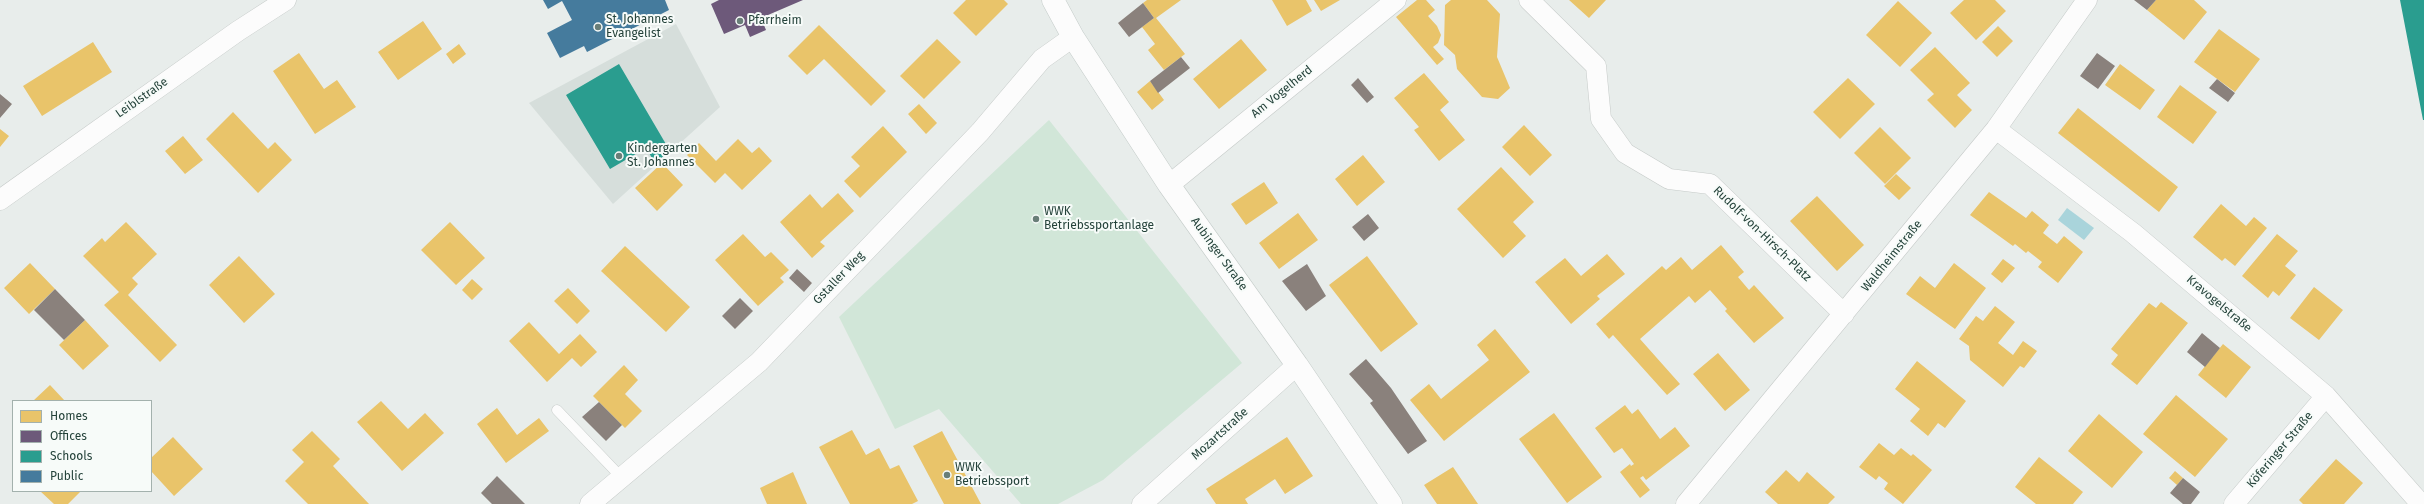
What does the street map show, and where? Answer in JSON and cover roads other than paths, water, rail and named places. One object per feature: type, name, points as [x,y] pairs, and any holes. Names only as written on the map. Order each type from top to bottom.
[{"type":"street","name":"Leiblstraße","points":[[4,190],[286,0]]},
{"type":"street","name":"Aubinger Straße","points":[[1053,0],[1073,37],[1169,185],[1298,365],[1391,504]]},
{"type":"street","name":"Am Vogelherd","points":[[1169,185],[1396,0]]},
{"type":"street","name":"Rudolf-von-Hirsch-Platz","points":[[1529,0],[1596,66],[1601,119],[1625,153],[1669,178],[1710,184],[1844,314]]},
{"type":"street","name":"Waldheimstraße","points":[[1686,504],[1996,129],[2087,0]]},
{"type":"street","name":"Gstaller Weg","points":[[590,504],[759,362],[980,132],[1042,59],[1073,37]]},
{"type":"street","name":"Kravogelstraße","points":[[1996,129],[2133,233],[2326,396],[2420,504]]},
{"type":"street","name":"Mozartstraße","points":[[1142,504],[1298,365]]},
{"type":"street","name":"Köferinger Straße","points":[[2234,504],[2326,396]]},
{"type":"lane","points":[[557,410],[622,478]]},
{"type":"water","points":[[2067,208],[2094,228],[2084,240],[2058,220]]},
{"type":"place","name":"Pfarrheim","points":[[740,21]]},
{"type":"place","name":"St. Johannes Evangelist","points":[[598,27]]},
{"type":"place","name":"Kindergarten St. Johannes","points":[[619,156]]},
{"type":"place","name":"WWK Betriebssportanlage","points":[[1036,219]]},
{"type":"place","name":"WWK Betriebssport","points":[[947,475]]}]
